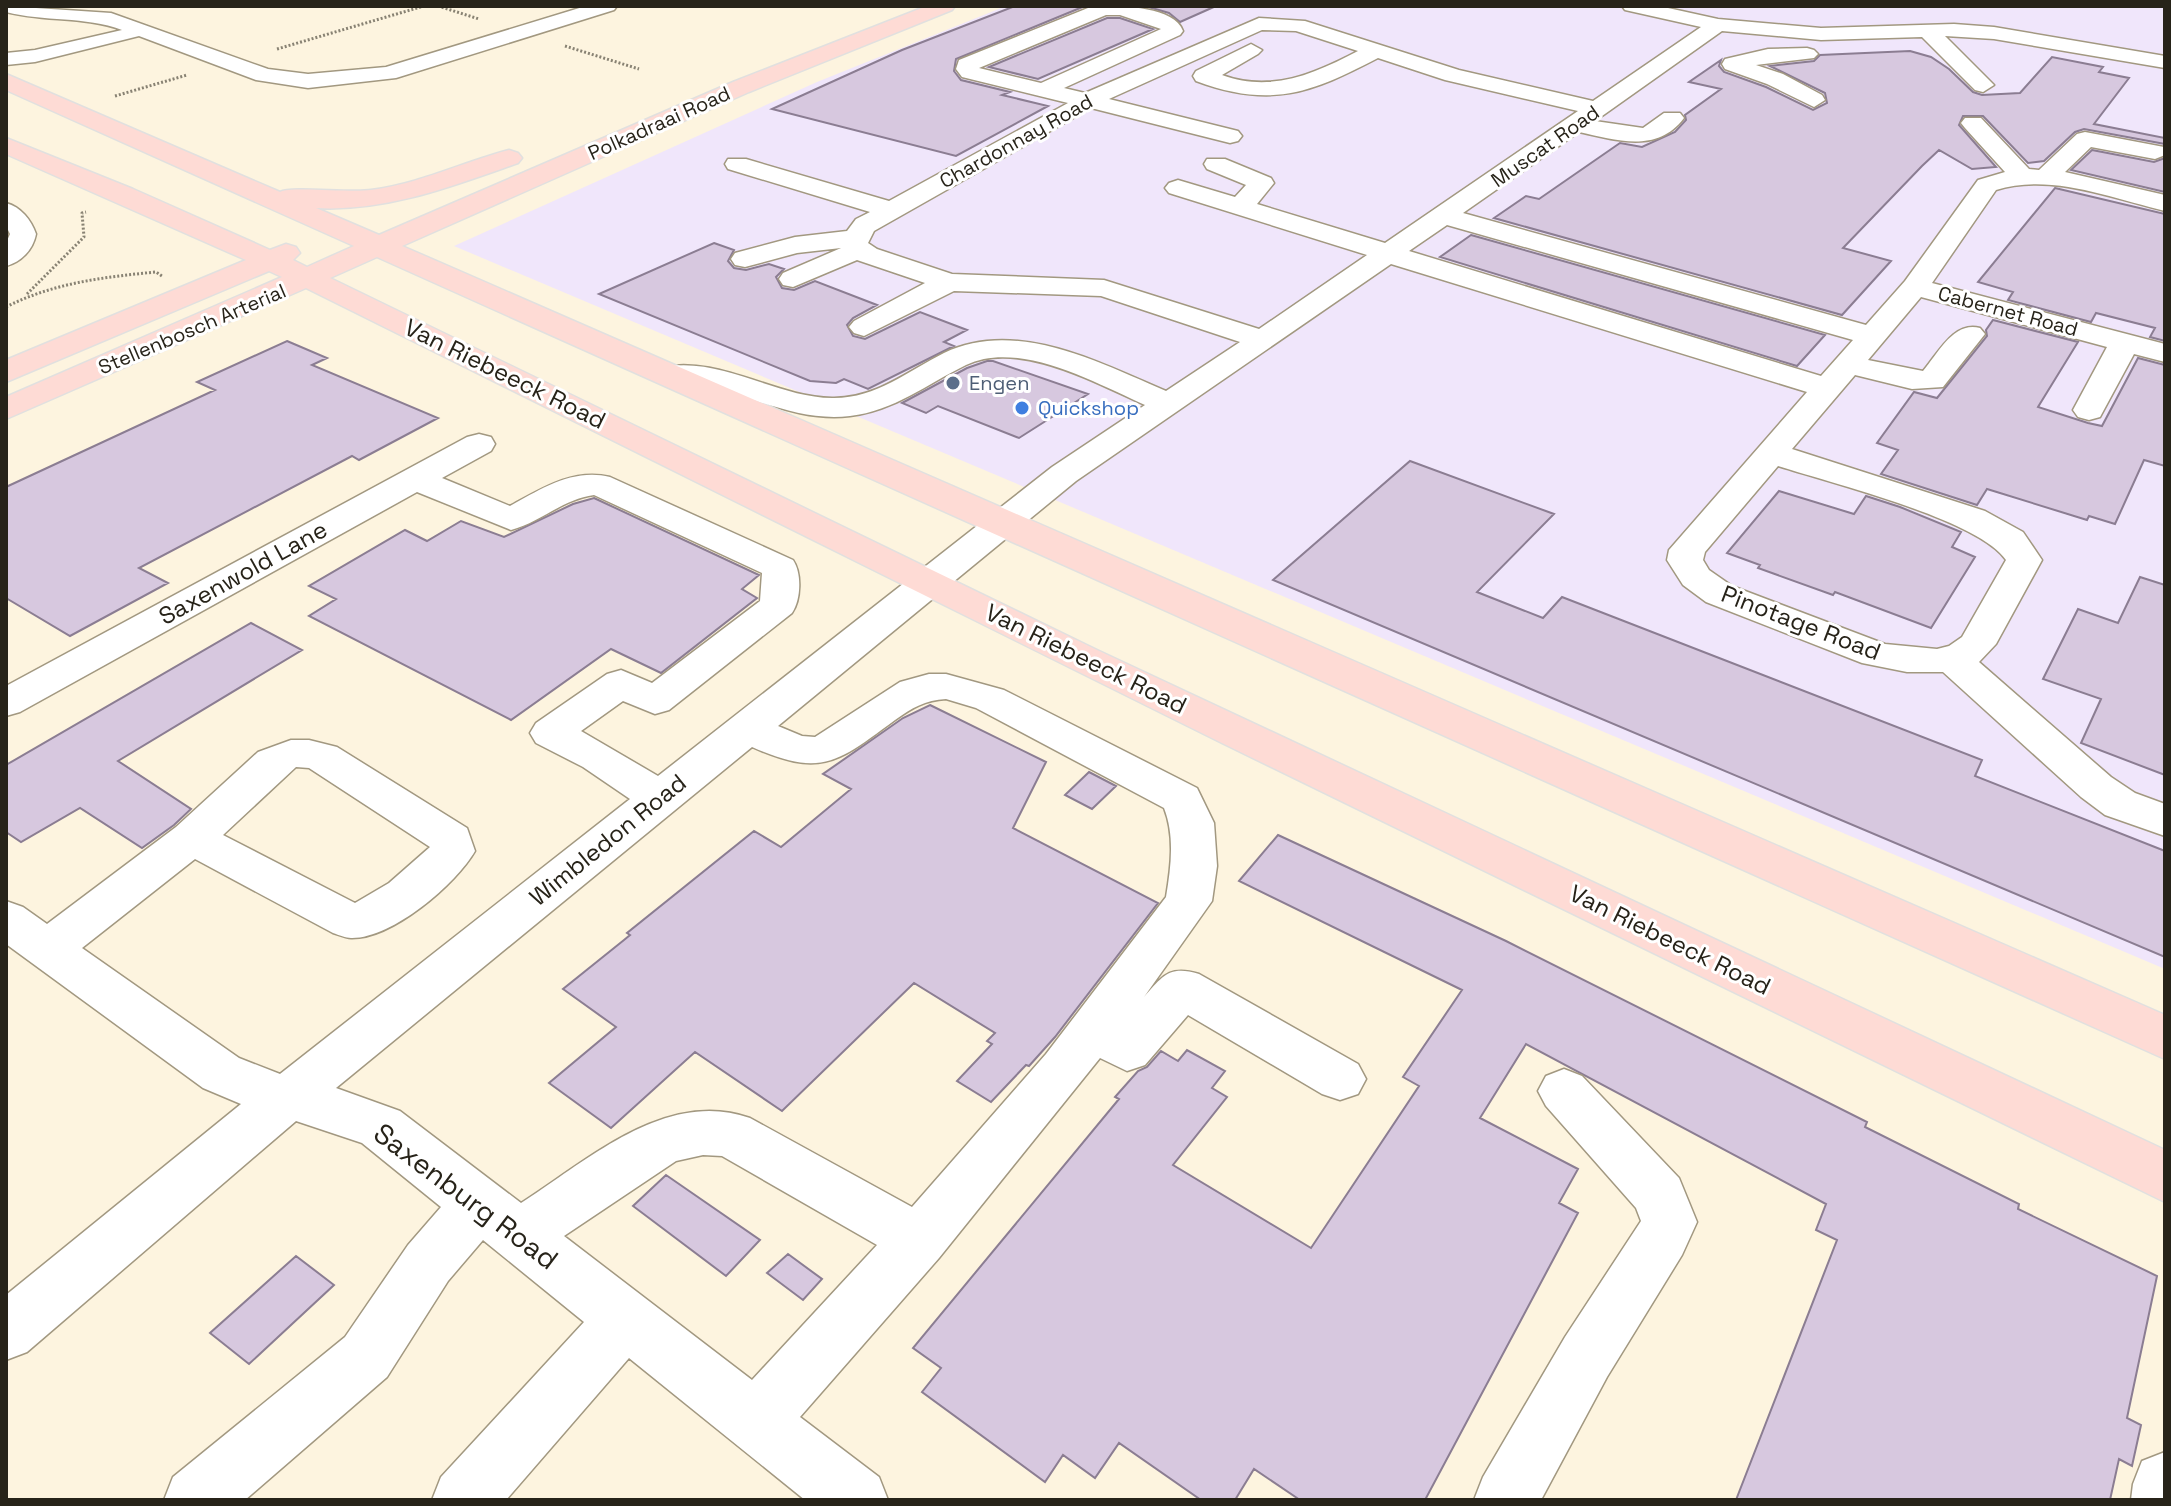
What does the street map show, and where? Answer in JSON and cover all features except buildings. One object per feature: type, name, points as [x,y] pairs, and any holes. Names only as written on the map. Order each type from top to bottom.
[{"type":"main road","name":"Polkadraai Road","points":[[376,247],[741,87],[945,6]]},
{"type":"main road","points":[[15,85],[2165,1038]]},
{"type":"main road","name":"Van Riebeeck Road","points":[[6,145],[96,180],[310,278],[927,583],[2165,1177]]},
{"type":"main road","points":[[229,181],[299,198],[355,199],[420,188],[516,155],[339,229]]},
{"type":"main road","name":"Stellenbosch Arterial","points":[[6,372],[339,229]]},
{"type":"main road","name":"Stellenbosch Arterial","points":[[6,409],[376,247]]},
{"type":"street","points":[[6,6],[28,12],[111,19],[264,75],[308,81],[388,73],[607,6]]},
{"type":"street","points":[[1632,6],[1718,25],[1807,33],[1976,32],[2048,40],[2165,62]]},
{"type":"street","points":[[1939,6],[1976,32]]},
{"type":"street","points":[[1045,89],[1169,35],[1173,28],[1160,20],[1121,9],[1103,9],[1047,29],[967,66],[970,72],[1045,89],[1091,99],[1230,136]]},
{"type":"street","points":[[1259,10],[1276,34],[1269,41],[1204,74],[1205,78],[1255,90],[1287,90],[1377,50]]},
{"type":"street","name":"Chardonnay Road","points":[[793,279],[857,244],[865,225],[1091,99],[1250,26],[1259,10],[1453,75],[1598,109]]},
{"type":"street","name":"Muscat Road","points":[[927,583],[1064,474],[1718,25]]},
{"type":"street","points":[[1927,31],[1983,85]]},
{"type":"street","points":[[6,59],[35,56],[130,34],[104,45],[41,63],[15,85]]},
{"type":"street","points":[[1733,64],[1768,55],[1946,48]]},
{"type":"street","points":[[1683,49],[1788,85],[1814,100]]},
{"type":"street","points":[[1255,90],[1331,50]]},
{"type":"street","points":[[1223,82],[1274,57]]},
{"type":"street","points":[[1576,124],[1628,135],[1648,135],[1672,118]]},
{"type":"street","points":[[1973,123],[2034,177],[2085,139],[2155,152]]},
{"type":"street","points":[[737,164],[891,210]]},
{"type":"street","points":[[1216,164],[1262,183],[1240,207]]},
{"type":"street","name":"Cabernet Road","points":[[2165,203],[2034,177],[1987,185],[1915,287],[2165,353]]},
{"type":"street","points":[[1178,188],[1827,388]]},
{"type":"street","points":[[6,211],[20,224],[24,234],[22,242],[6,258]]},
{"type":"street","points":[[1444,216],[1873,336]]},
{"type":"street","points":[[745,259],[795,245],[857,244],[949,282],[1104,288],[1263,340]]},
{"type":"street","points":[[864,327],[949,282]]},
{"type":"street","name":"Pinotage Road","points":[[1915,287],[1687,550],[1685,560],[1696,577],[1719,594],[1876,654],[1907,660],[1951,658]]},
{"type":"street","points":[[1849,364],[1912,380],[1932,380],[1970,334]]},
{"type":"street","points":[[2089,410],[2125,342]]},
{"type":"street","points":[[670,375],[714,379],[793,403],[847,407],[875,401],[960,356],[994,349],[1057,358],[1167,403]]},
{"type":"street","name":"Saxenwold Lane","points":[[6,703],[479,444]]},
{"type":"street","points":[[1771,453],[1973,518],[2010,540],[2024,560],[1977,644],[1961,656],[1951,658]]},
{"type":"street","points":[[416,479],[511,519],[569,488],[598,484],[780,568],[779,605],[655,701],[621,683],[551,733],[598,757],[660,798]]},
{"type":"street","name":"Wimbledon Road","points":[[6,1332],[288,1097],[927,583]]},
{"type":"street","points":[[1951,658],[2096,787],[2120,804],[2165,821]]},
{"type":"street","points":[[747,728],[806,750],[830,748],[902,694],[924,688],[966,689],[1174,794],[1188,808],[1194,866],[1189,901],[1064,1069],[919,1240],[756,1421]]},
{"type":"street","points":[[27,934],[192,838],[273,762],[297,752],[322,757],[348,773],[451,839],[453,851],[434,871],[370,917],[350,921],[192,838]]},
{"type":"street","name":"Saxenburg Road","points":[[27,934],[221,1073],[260,1091],[360,1116],[381,1127],[856,1500]]},
{"type":"street","points":[[1094,1027],[1127,1050],[1182,988],[1340,1079]]},
{"type":"street","points":[[1506,1500],[1586,1357],[1669,1222],[1659,1195],[1564,1091]]},
{"type":"street","points":[[196,1500],[366,1357],[428,1263],[499,1220],[675,1136],[711,1131],[731,1134],[919,1240]]},
{"type":"street","points":[[464,1500],[625,1319]]},
{"type":"street","points":[[2163,1500],[2165,1484]]},
{"type":"path","points":[[27,295],[35,283],[74,250],[84,237],[82,213],[95,209]]},
{"type":"path","points":[[6,307],[27,295],[101,277],[156,272],[164,277]]},
{"type":"shaded area","points":[[1006,6],[2165,6],[2165,969],[454,246],[817,82]]},
{"type":"place","name":"Engen","points":[[953,383]]},
{"type":"place","name":"Quickshop","points":[[1022,408]]}]
